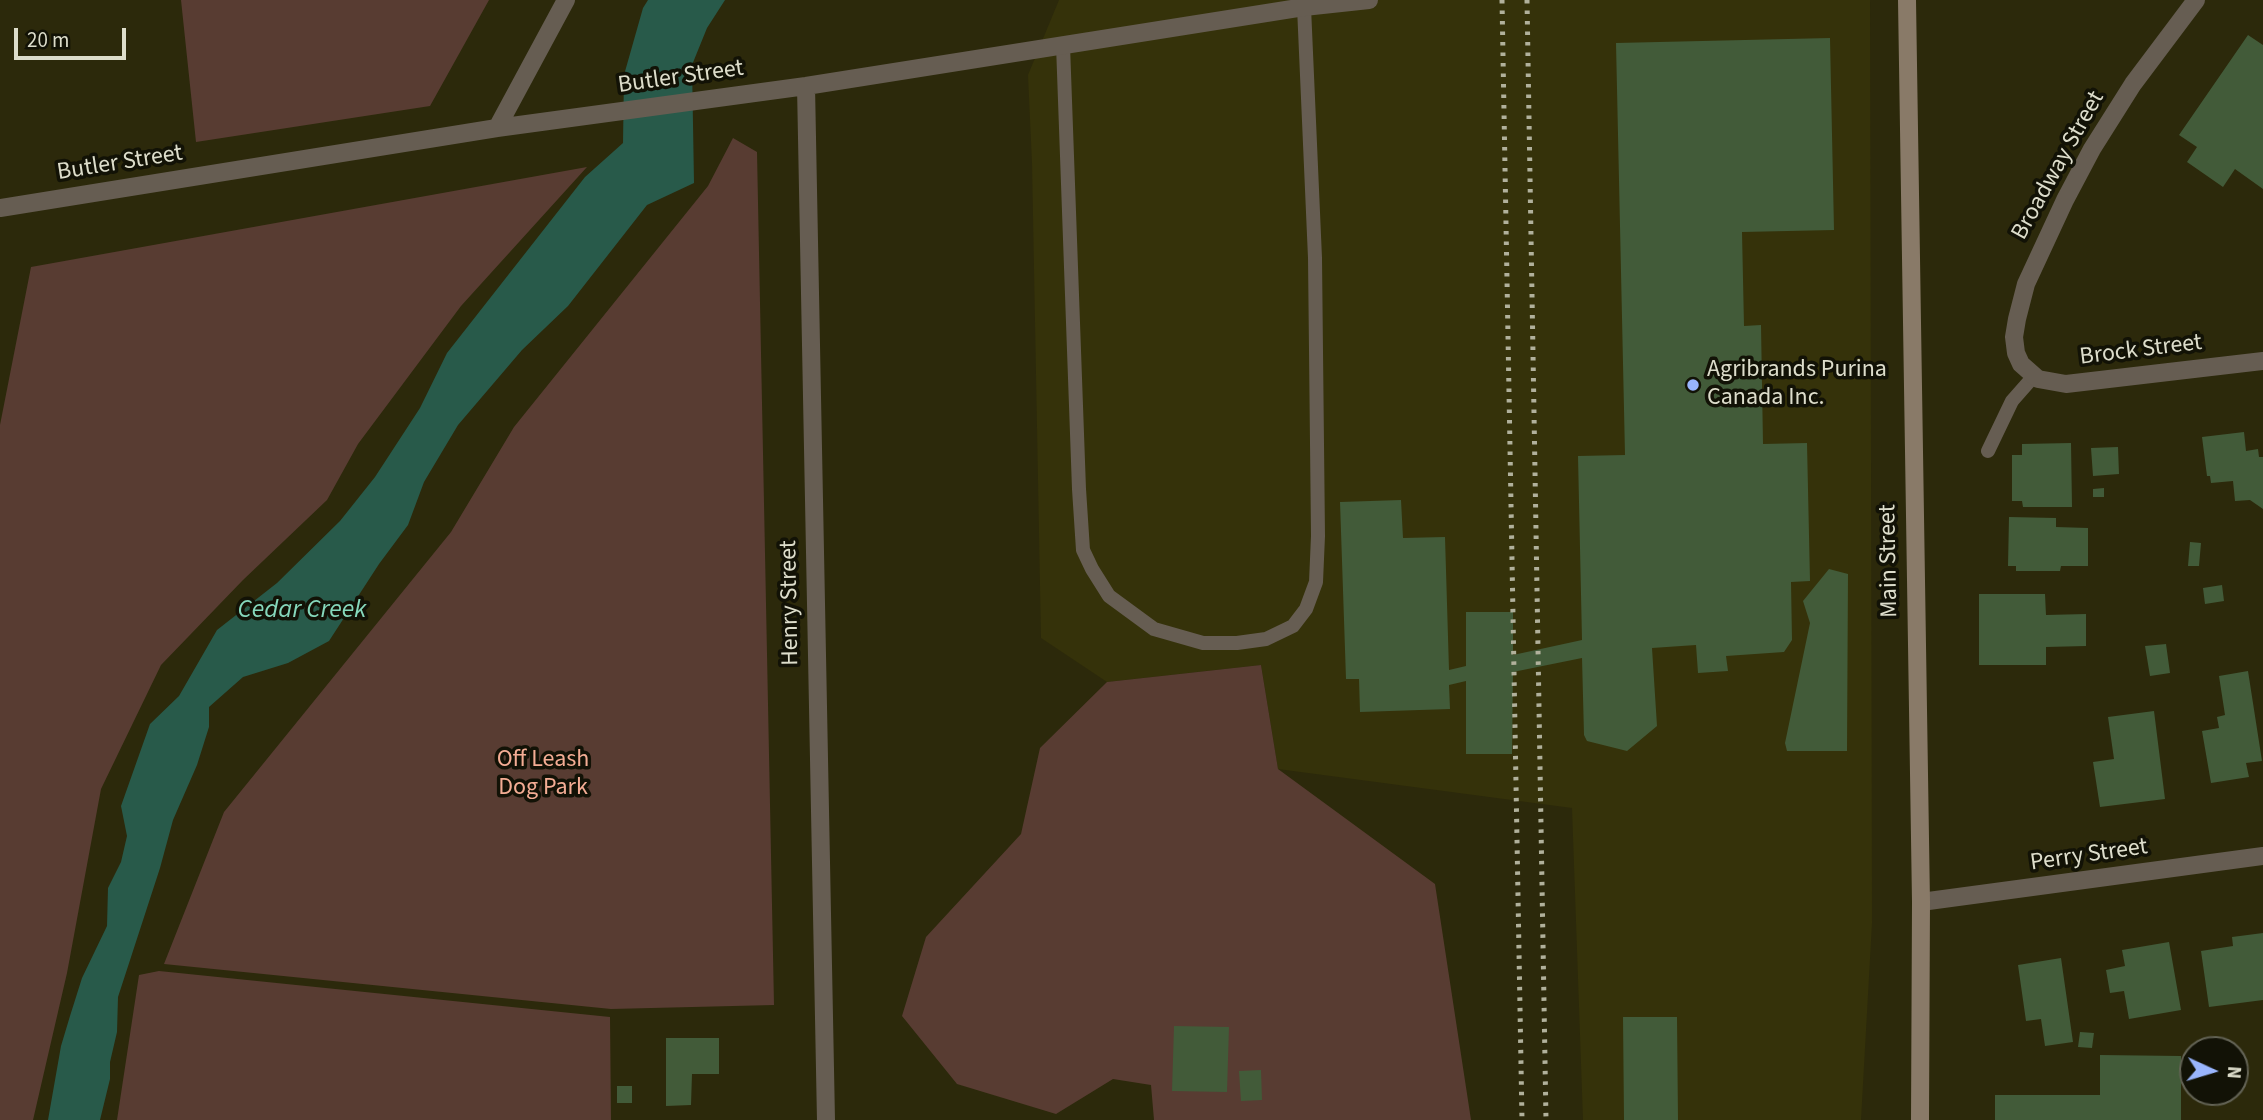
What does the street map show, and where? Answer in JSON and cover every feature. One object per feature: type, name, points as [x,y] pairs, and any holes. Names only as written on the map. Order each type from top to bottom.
[{"type":"main road","name":"Main Street","points":[[1907,0],[1922,902],[1920,1120]]},
{"type":"street","points":[[497,128],[566,0]]},
{"type":"street","name":"Butler Street","points":[[0,208],[497,128],[806,86],[1304,7],[1369,0]]},
{"type":"street","name":"Broadway Street","points":[[2031,374],[2016,354],[2014,337],[2026,284],[2040,252],[2099,138],[2133,84],[2196,0]]},
{"type":"street","name":"Henry Street","points":[[806,86],[826,1120]]},
{"type":"street","name":"Brock Street","points":[[2031,374],[2051,383],[2082,383],[2263,360]]},
{"type":"street","name":"Perry Street","points":[[1922,902],[2263,856]]},
{"type":"lane","points":[[1063,45],[1083,550],[1109,596],[1154,629],[1203,643],[1237,643],[1266,639],[1293,626],[1306,609],[1316,582],[1318,536],[1315,258],[1304,7]]},
{"type":"lane","points":[[1988,451],[2012,401],[2031,374]]},
{"type":"shaded area","points":[[1059,0],[1870,0],[1872,923],[1861,1120],[1583,1120],[1572,808],[1278,769],[1261,665],[1107,682],[1041,638],[1028,75]]},
{"type":"green space","points":[[181,0],[489,0],[430,106],[196,142]]},
{"type":"green space","name":"Off Leash Dog Park","points":[[733,138],[757,152],[774,1005],[611,1009],[164,964],[224,812],[451,532],[514,427],[708,186]]},
{"type":"green space","points":[[587,167],[461,306],[358,444],[327,500],[243,580],[161,665],[101,789],[67,973],[33,1120],[0,1120],[0,425],[31,267]]},
{"type":"green space","points":[[1261,665],[1278,769],[1435,884],[1471,1120],[1154,1120],[1151,1085],[1113,1079],[1056,1114],[957,1084],[902,1016],[926,937],[1021,834],[1040,748],[1107,682]]},
{"type":"green space","points":[[159,971],[610,1017],[611,1120],[117,1120],[139,975]]},
{"type":"water","name":"Cedar Creek","points":[[648,0],[725,0],[707,28],[692,65],[694,183],[647,205],[568,306],[522,350],[458,425],[424,482],[408,525],[329,641],[288,663],[243,677],[209,707],[209,727],[197,765],[173,820],[118,997],[117,1032],[100,1120],[48,1120],[61,1046],[70,1016],[82,978],[107,926],[108,888],[121,862],[127,836],[121,806],[150,724],[179,696],[217,630],[277,583],[340,521],[375,477],[420,408],[447,353],[585,177],[623,143],[624,75],[643,8]]},
{"type":"building","points":[[2248,35],[2263,45],[2263,189],[2235,169],[2223,187],[2187,162],[2197,147],[2179,135]]},
{"type":"building","name":"Agribrands Purina Canada Inc.","points":[[1830,38],[1834,230],[1742,232],[1744,326],[1761,325],[1763,444],[1807,443],[1810,581],[1791,582],[1792,640],[1784,652],[1726,656],[1728,671],[1698,673],[1696,645],[1652,648],[1657,726],[1627,751],[1587,741],[1584,735],[1582,658],[1513,672],[1512,754],[1466,754],[1466,681],[1449,685],[1450,709],[1360,712],[1359,679],[1346,679],[1340,502],[1401,500],[1403,538],[1445,537],[1449,670],[1466,666],[1466,612],[1513,612],[1513,655],[1582,640],[1578,456],[1625,455],[1616,43]]},
{"type":"building","points":[[2244,432],[2246,451],[2258,449],[2259,457],[2263,457],[2263,509],[2250,500],[2235,501],[2233,481],[2211,483],[2210,476],[2207,476],[2202,437]]},
{"type":"building","points":[[2071,443],[2072,507],[2023,507],[2022,501],[2012,501],[2012,455],[2022,455],[2022,444]]},
{"type":"building","points":[[2118,447],[2119,474],[2093,476],[2091,448]]},
{"type":"building","points":[[2104,488],[2104,497],[2093,497],[2093,489]]},
{"type":"building","points":[[2009,517],[2056,518],[2056,527],[2088,528],[2088,566],[2061,566],[2060,571],[2016,571],[2016,566],[2008,566]]},
{"type":"building","points":[[2190,542],[2201,543],[2199,566],[2188,566]]},
{"type":"building","points":[[1829,569],[1848,574],[1847,751],[1787,751],[1785,743],[1810,623],[1803,601]]},
{"type":"building","points":[[2222,585],[2224,601],[2205,604],[2203,588]]},
{"type":"building","points":[[1979,594],[2045,594],[2046,615],[2086,614],[2086,646],[2046,647],[2046,665],[1979,665]]},
{"type":"building","points":[[2166,644],[2170,673],[2150,676],[2145,646]]},
{"type":"building","points":[[2248,671],[2262,761],[2246,763],[2249,777],[2211,783],[2202,731],[2219,728],[2217,717],[2225,715],[2219,676]]},
{"type":"building","points":[[2154,711],[2165,799],[2100,807],[2093,762],[2114,759],[2108,717]]},
{"type":"building","points":[[2263,933],[2263,1000],[2209,1007],[2201,951],[2233,946],[2232,937]]},
{"type":"building","points":[[2169,942],[2181,1010],[2129,1019],[2124,991],[2110,993],[2106,970],[2125,966],[2122,950]]},
{"type":"building","points":[[2061,958],[2073,1042],[2045,1046],[2041,1019],[2026,1021],[2018,965]]},
{"type":"building","points":[[1623,1017],[1677,1017],[1678,1120],[1624,1120]]},
{"type":"building","points":[[1174,1026],[1229,1027],[1227,1092],[1172,1091]]},
{"type":"building","points":[[2080,1032],[2094,1033],[2092,1048],[2078,1047]]},
{"type":"building","points":[[666,1038],[719,1038],[719,1074],[692,1074],[691,1105],[666,1106]]},
{"type":"building","points":[[2100,1055],[2179,1056],[2181,1120],[1995,1120],[1995,1095],[2100,1095]]},
{"type":"building","points":[[1261,1070],[1262,1100],[1241,1101],[1239,1071]]},
{"type":"building","points":[[617,1086],[632,1086],[632,1103],[617,1103]]},
{"type":"railway","points":[[1502,0],[1522,1120]]},
{"type":"railway","points":[[1527,0],[1546,1120]]},
{"type":"place","name":"Agribrands Purina Canada Inc.","points":[[1693,385]]}]
